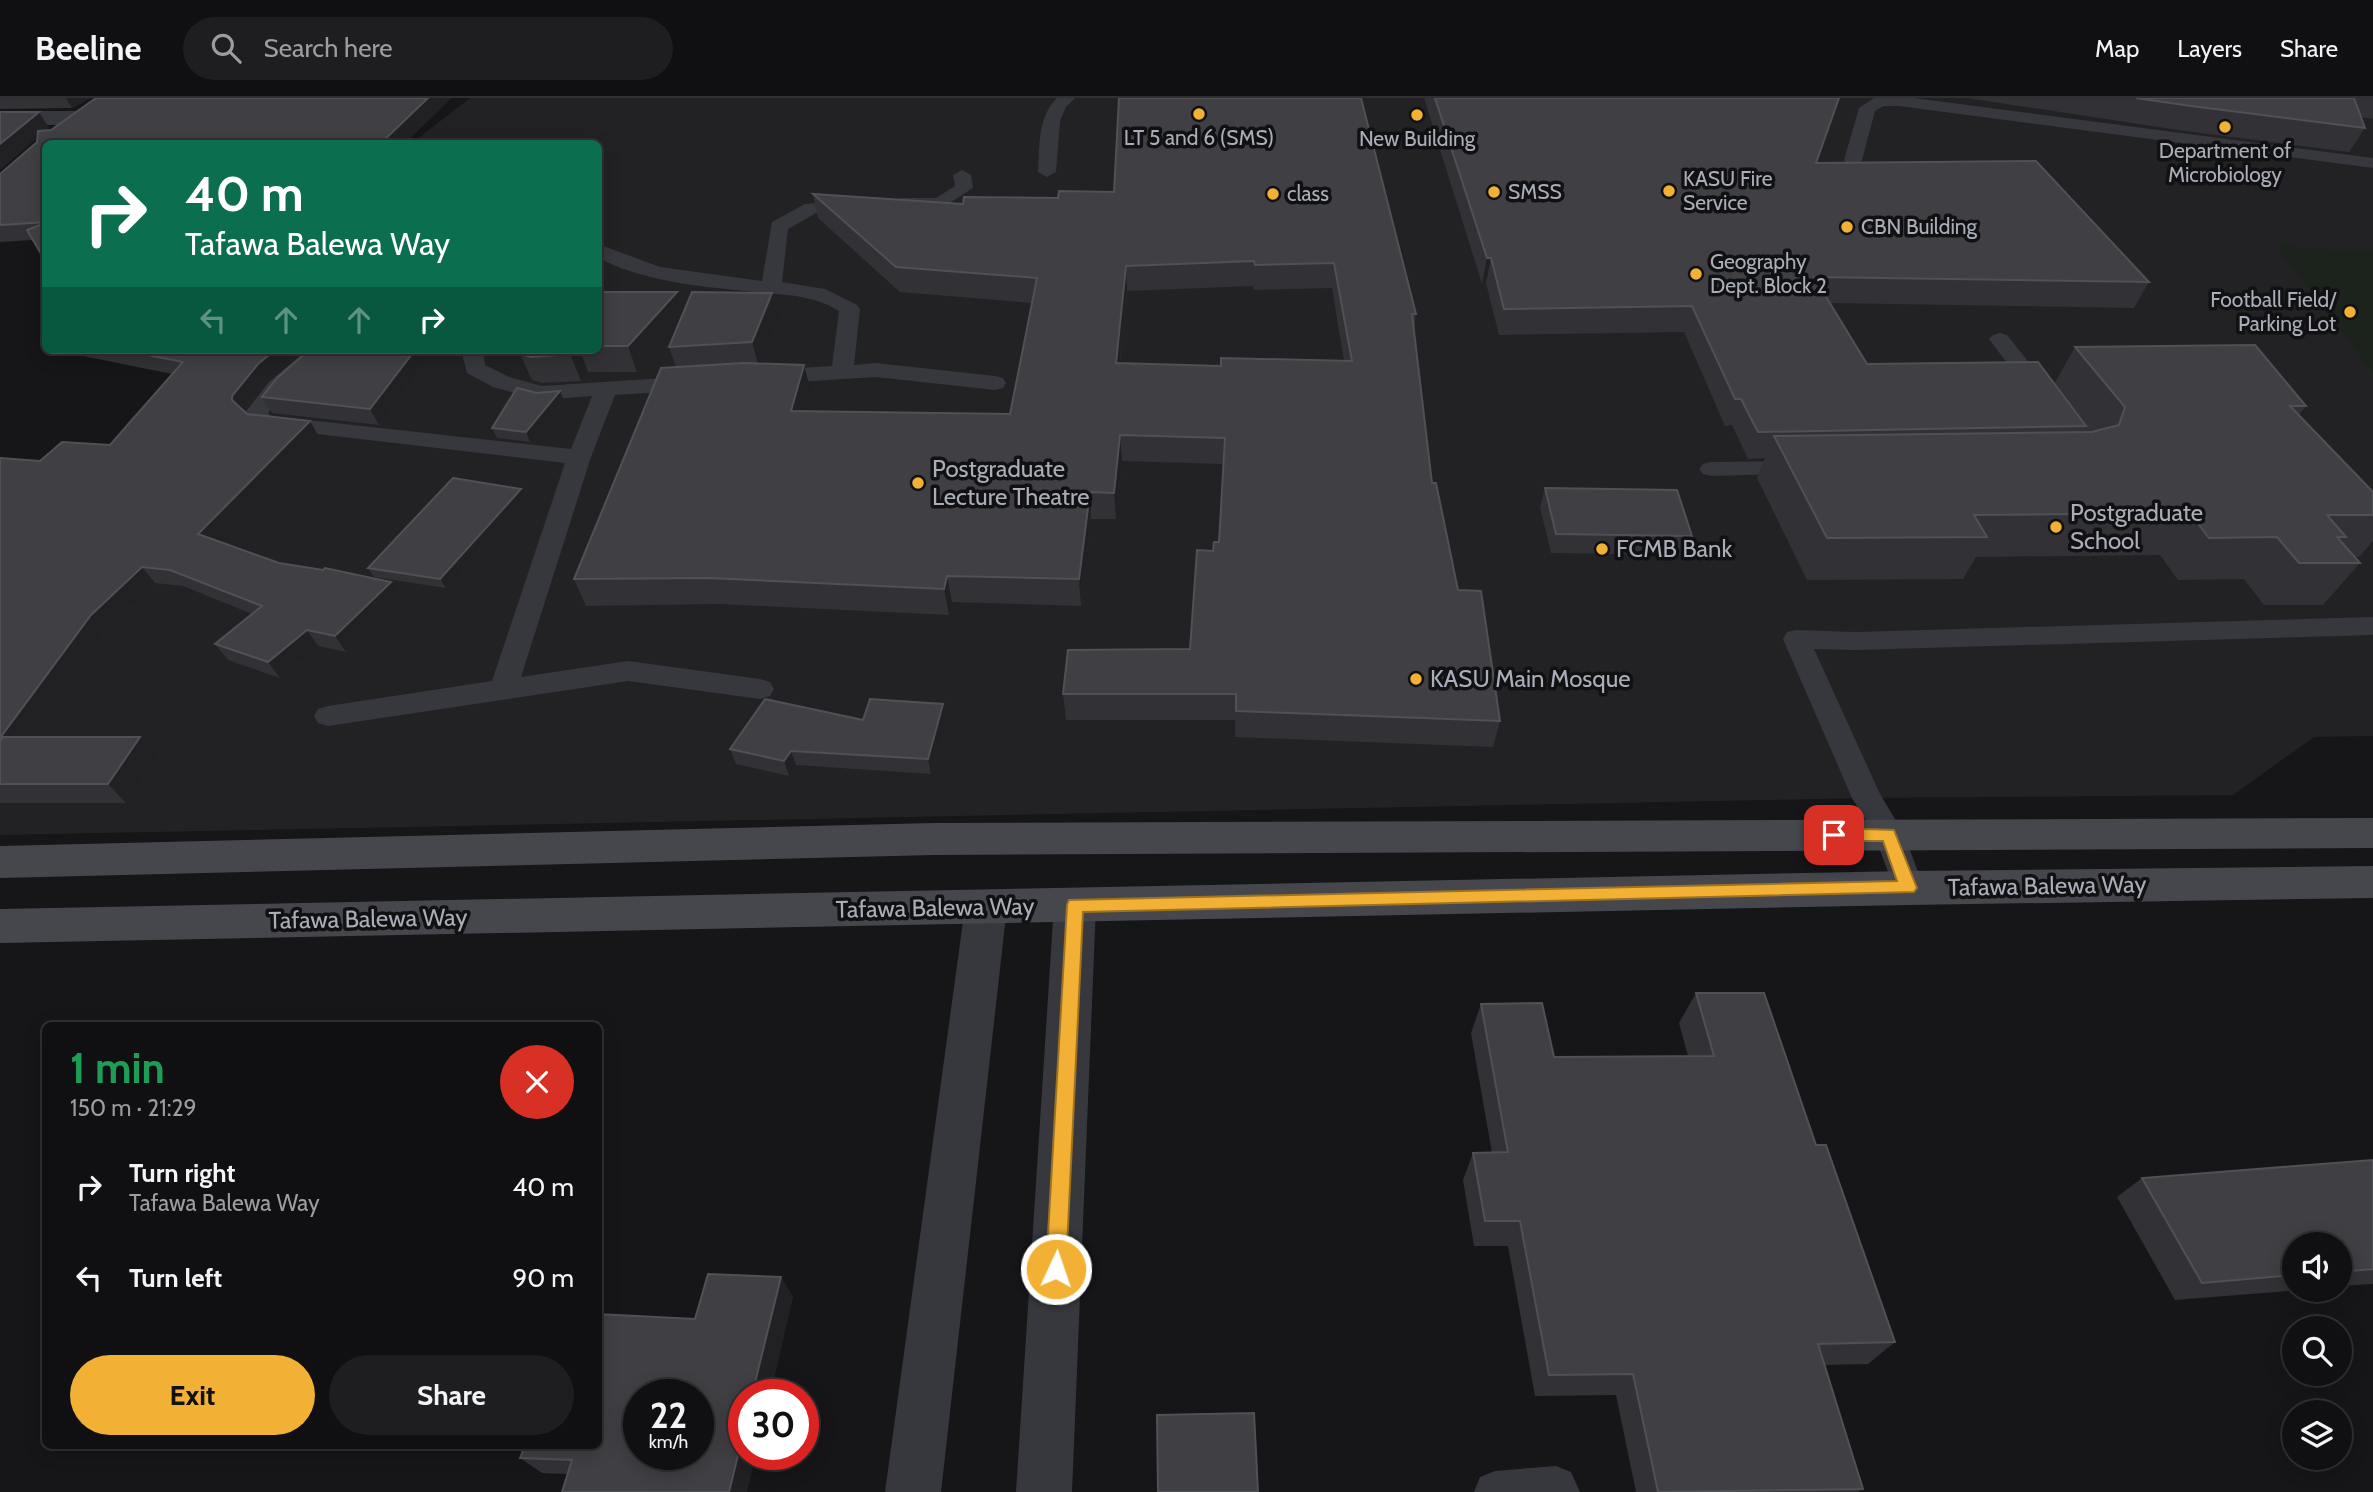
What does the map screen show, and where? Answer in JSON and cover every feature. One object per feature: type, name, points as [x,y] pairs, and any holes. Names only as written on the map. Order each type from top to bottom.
[{"type":"main road","name":"Tafawa Balewa Way","points":[[0,862],[934,839],[2373,832]]},
{"type":"main road","name":"Tafawa Balewa Way","points":[[0,926],[1908,888],[2373,882]]},
{"type":"street","points":[[52,140],[77,118],[100,104]]},
{"type":"street","points":[[0,118],[77,118]]},
{"type":"street","points":[[1044,1492],[1075,905]]},
{"type":"street","points":[[913,1492],[986,907]]},
{"type":"lane","points":[[1047,172],[1051,118],[1058,103],[1067,98]]},
{"type":"lane","points":[[1853,160],[1867,108],[1881,101],[1899,101],[2373,163]]},
{"type":"lane","points":[[771,288],[779,226],[790,217],[812,208],[940,203],[964,188],[962,176]]},
{"type":"lane","points":[[602,252],[615,260],[673,278],[805,290],[824,295],[850,309],[842,372]]},
{"type":"lane","points":[[2000,339],[2060,416]]},
{"type":"lane","points":[[315,354],[277,387],[255,414],[265,422],[579,457]]},
{"type":"lane","points":[[473,354],[475,368],[501,382],[541,393],[716,381]]},
{"type":"lane","points":[[742,379],[876,370],[995,383]]},
{"type":"lane","points":[[502,690],[579,457],[606,390]]},
{"type":"lane","points":[[1711,469],[1818,468]]},
{"type":"lane","points":[[1908,888],[1889,834],[1867,798],[1796,639],[1856,641],[2373,626]]},
{"type":"lane","points":[[328,716],[628,671],[760,690]]},
{"type":"lane","points":[[1495,1492],[1556,1487],[1559,1492]]},
{"type":"shaded area","points":[[470,98],[2373,98],[2373,736],[2314,737],[2233,795],[1867,798],[0,835],[0,595],[131,418],[194,354],[602,354],[602,140],[416,140]]},
{"type":"shaded area","name":"Football Field/ Parking Lot","points":[[2276,246],[2373,252],[2373,372]]},
{"type":"building","points":[[96,98],[428,98],[384,140],[42,140],[42,222],[0,225],[0,174],[37,142],[38,131],[51,130]]},
{"type":"building","points":[[1119,98],[1361,98],[1416,314],[1412,314],[1432,483],[1436,483],[1458,590],[1481,591],[1500,721],[1236,711],[1236,694],[1063,694],[1068,650],[1190,649],[1197,550],[1213,551],[1214,542],[1219,542],[1225,438],[1120,435],[1114,493],[1090,492],[1079,579],[947,576],[944,589],[709,578],[574,579],[661,368],[744,363],[804,365],[791,411],[1010,414],[1037,278],[896,267],[813,194],[963,204],[964,197],[1058,198],[1059,191],[1114,192]],"holes":[[[1254,261],[1255,265],[1334,263],[1352,361],[1221,358],[1221,366],[1116,363],[1126,266]]]},
{"type":"building","points":[[1435,98],[1839,98],[1816,163],[2036,161],[2149,282],[1814,277],[1867,364],[2038,362],[2086,426],[1758,432],[1741,399],[1735,399],[1692,306],[1504,309],[1491,258],[1487,258]]},
{"type":"building","points":[[2136,98],[2354,98],[2365,128],[2191,106]]},
{"type":"building","points":[[0,112],[39,112],[0,144]]},
{"type":"building","points":[[42,224],[42,255],[27,230]]},
{"type":"building","points":[[602,292],[677,292],[628,346],[602,346]]},
{"type":"building","points":[[692,292],[772,293],[752,342],[669,347]]},
{"type":"building","points":[[2255,345],[2306,406],[2290,406],[2373,492],[2373,515],[2327,515],[2346,537],[2337,537],[2360,563],[2299,563],[2277,537],[2209,538],[2190,513],[1974,515],[1987,537],[1827,538],[1774,436],[2092,432],[2119,425],[2125,407],[2075,347]]},
{"type":"building","points":[[142,354],[270,354],[258,364],[232,396],[232,400],[247,414],[310,421],[198,534],[279,563],[323,570],[325,568],[391,582],[335,636],[307,630],[268,662],[215,644],[262,606],[170,570],[142,567],[91,615],[0,738],[0,458],[40,461],[62,442],[110,445],[183,362]]},
{"type":"building","points":[[304,354],[412,354],[370,409],[262,397],[277,378]]},
{"type":"building","points":[[520,354],[570,354],[531,357]]},
{"type":"building","points":[[517,388],[537,393],[560,391],[526,432],[492,428]]},
{"type":"building","points":[[453,478],[521,489],[440,579],[368,568]]},
{"type":"building","points":[[1545,488],[1677,490],[1692,536],[1556,534]]},
{"type":"building","points":[[765,699],[863,720],[870,699],[943,704],[928,759],[791,751],[784,761],[730,749]]},
{"type":"building","points":[[3,737],[140,737],[108,784],[0,784],[0,741]]},
{"type":"building","points":[[1696,993],[1764,993],[1816,1145],[1826,1145],[1895,1342],[1818,1344],[1863,1489],[1658,1492],[1633,1374],[1549,1375],[1520,1221],[1485,1221],[1473,1153],[1508,1152],[1481,1004],[1542,1003],[1554,1057],[1714,1056]]},
{"type":"building","points":[[2373,1160],[2373,1269],[2352,1271],[2352,1232],[2282,1232],[2282,1276],[2202,1283],[2142,1178]]},
{"type":"building","points":[[708,1274],[781,1277],[756,1379],[728,1379],[728,1470],[734,1470],[729,1492],[562,1492],[572,1460],[520,1458],[524,1449],[602,1449],[602,1314],[695,1319]]},
{"type":"building","points":[[1254,1413],[1258,1492],[1158,1492],[1157,1415]]},
{"type":"place","name":"LT 5 and 6 (SMS)","points":[[1199,114]]},
{"type":"place","name":"New Building","points":[[1417,115]]},
{"type":"place","name":"Department of Microbiology","points":[[2225,127]]},
{"type":"place","name":"KASU Fire Service","points":[[1669,191]]},
{"type":"place","name":"SMSS","points":[[1494,192]]},
{"type":"place","name":"class","points":[[1273,194]]},
{"type":"place","name":"CBN Building","points":[[1847,227]]},
{"type":"place","name":"Geography Dept. Block 2","points":[[1696,274]]},
{"type":"place","name":"Football Field/ Parking Lot","points":[[2350,312]]},
{"type":"place","name":"Postgraduate Lecture Theatre","points":[[918,483]]},
{"type":"place","name":"Postgraduate School","points":[[2056,527]]},
{"type":"place","name":"FCMB Bank","points":[[1602,549]]},
{"type":"place","name":"KASU Main Mosque","points":[[1416,679]]},
{"type":"route","points":[[1056,1269],[1075,905],[1908,888],[1889,834],[1834,835]]}]
